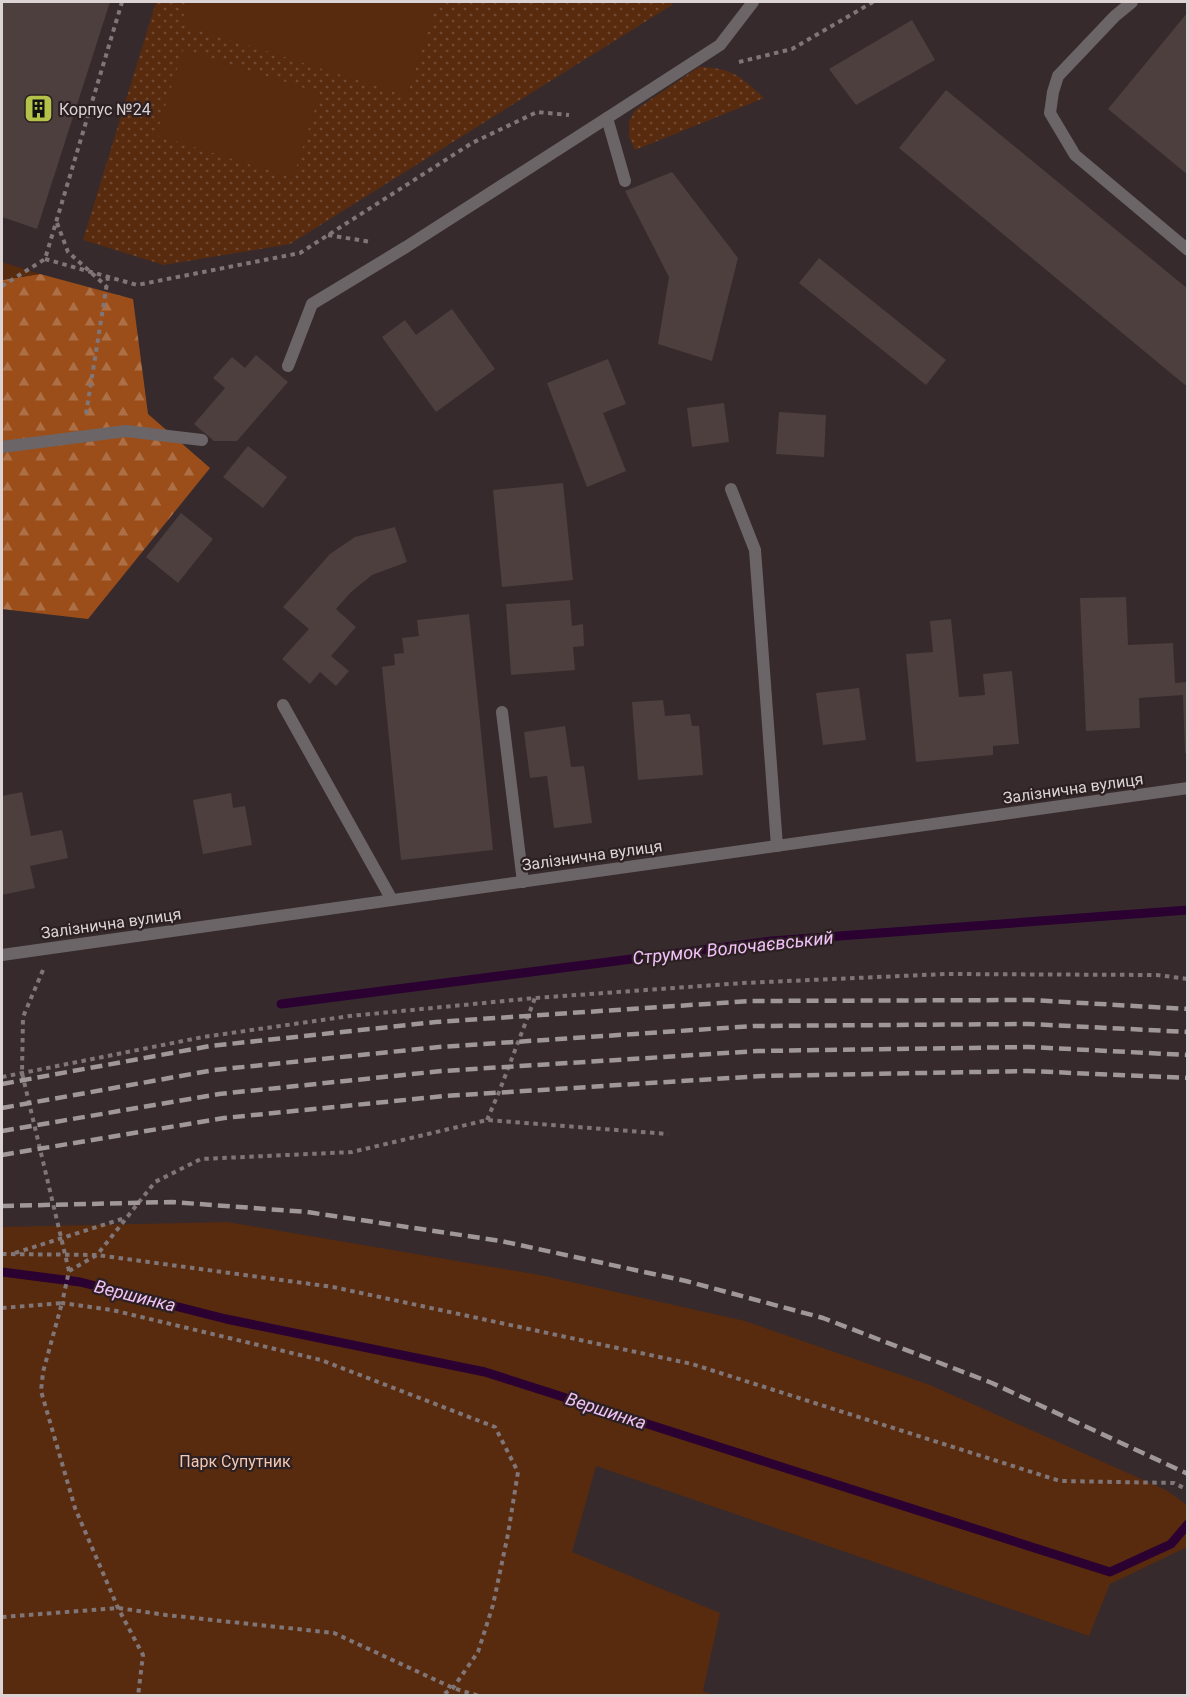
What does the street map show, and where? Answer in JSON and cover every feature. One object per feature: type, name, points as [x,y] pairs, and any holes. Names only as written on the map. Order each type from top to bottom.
[{"type":"street","points":[[288,366],[312,304],[406,247],[720,45],[753,2]]},
{"type":"street","points":[[1132,2],[1115,16],[1058,76],[1050,113],[1075,156],[1188,250]]},
{"type":"street","points":[[607,118],[625,181]]},
{"type":"street","points":[[2,447],[126,430],[202,440]]},
{"type":"street","points":[[731,489],[755,550],[777,846]]},
{"type":"street","points":[[283,705],[392,900]]},
{"type":"street","points":[[502,711],[523,882]]},
{"type":"street","name":"Залізнична вулиця","points":[[2,955],[1188,788]]},
{"type":"path","points":[[2,286],[45,260],[122,2]]},
{"type":"path","points":[[739,62],[792,49],[873,2]]},
{"type":"path","points":[[45,260],[137,285],[300,253],[472,143],[537,112],[607,118]]},
{"type":"path","points":[[57,223],[68,252],[106,287]]},
{"type":"path","points":[[327,235],[406,247]]},
{"type":"path","points":[[82,435],[108,277]]},
{"type":"path","points":[[53,948],[23,1017],[22,1073],[69,1271],[43,1372],[41,1391],[75,1509],[118,1608],[143,1656],[138,1695]]},
{"type":"path","points":[[2,1077],[203,1037],[350,1016],[535,998],[743,983],[946,974],[1157,975],[1188,979]]},
{"type":"path","points":[[487,1120],[535,998]]},
{"type":"path","points":[[69,1271],[97,1255],[155,1182],[201,1160],[352,1152],[487,1120],[668,1134]]},
{"type":"path","points":[[11,1254],[127,1218]]},
{"type":"path","points":[[2,1254],[97,1255],[333,1287],[692,1364],[1060,1481],[1174,1483],[1188,1490]]},
{"type":"path","points":[[2,1308],[62,1303],[112,1310],[321,1360],[495,1427],[518,1472],[508,1534],[493,1605],[478,1652],[453,1688],[441,1695]]},
{"type":"path","points":[[2,1617],[118,1608],[334,1633],[453,1688],[479,1695]]},
{"type":"green space","points":[[156,2],[673,2],[672,5],[290,244],[164,265],[83,240]]},
{"type":"green space","points":[[188,2],[437,2],[407,96],[181,24]]},
{"type":"green space","points":[[183,50],[320,93],[293,178],[156,135]]},
{"type":"green space","points":[[699,67],[728,71],[764,98],[635,150],[629,137],[629,122],[635,110]]},
{"type":"green space","points":[[2,262],[40,274],[2,280]]},
{"type":"green space","points":[[40,274],[133,299],[148,414],[210,468],[88,619],[2,609],[2,280]]},
{"type":"green space","name":"Парк Супутник","points":[[227,1222],[540,1275],[745,1321],[930,1385],[1166,1490],[1187,1505],[1187,1547],[1110,1584],[1089,1636],[596,1466],[572,1552],[720,1613],[703,1691],[713,1695],[2,1695],[2,1227]]},
{"type":"building","name":"Корпус №24","points":[[2,2],[110,2],[37,229],[2,217]]},
{"type":"building","points":[[1188,12],[1188,175],[1108,109]]},
{"type":"building","points":[[912,20],[935,60],[856,105],[829,69]]},
{"type":"building","points":[[946,90],[1188,289],[1188,383],[1185,385],[899,148]]},
{"type":"building","points":[[672,172],[738,258],[712,361],[658,344],[669,277],[625,191]]},
{"type":"building","points":[[819,258],[946,360],[926,385],[799,283]]},
{"type":"building","points":[[452,309],[495,369],[436,412],[382,337],[405,320],[416,335]]},
{"type":"building","points":[[256,355],[288,382],[237,441],[214,441],[194,424],[225,388],[213,378],[232,357],[245,368]]},
{"type":"building","points":[[608,359],[626,404],[603,413],[626,471],[587,487],[547,383]]},
{"type":"building","points":[[724,403],[729,442],[692,447],[687,408]]},
{"type":"building","points":[[779,412],[826,415],[824,457],[776,454]]},
{"type":"building","points":[[248,446],[287,477],[263,508],[223,477]]},
{"type":"building","points":[[563,483],[573,580],[502,587],[493,490]]},
{"type":"building","points":[[181,513],[213,539],[178,583],[146,557]]},
{"type":"building","points":[[395,527],[407,562],[372,575],[351,592],[336,609],[356,627],[331,656],[349,671],[336,686],[320,672],[310,684],[282,659],[309,629],[283,607],[330,554],[355,537]]},
{"type":"building","points":[[1126,597],[1128,645],[1173,643],[1175,683],[1188,682],[1188,753],[1185,753],[1183,695],[1139,698],[1140,728],[1086,731],[1080,598]]},
{"type":"building","points":[[570,600],[572,626],[583,624],[584,646],[573,647],[575,670],[511,675],[506,604]]},
{"type":"building","points":[[469,614],[493,850],[401,860],[382,667],[395,665],[394,654],[404,653],[402,638],[419,636],[417,620]]},
{"type":"building","points":[[951,619],[959,697],[985,695],[983,674],[1012,671],[1019,744],[993,746],[993,755],[916,762],[906,654],[933,652],[930,621]]},
{"type":"building","points":[[859,688],[866,740],[823,745],[816,693]]},
{"type":"building","points":[[663,700],[665,716],[690,714],[692,726],[699,726],[703,775],[638,780],[632,702]]},
{"type":"building","points":[[565,726],[571,767],[584,766],[592,823],[554,828],[547,776],[530,778],[524,732]]},
{"type":"building","points":[[22,792],[31,836],[62,830],[68,858],[30,866],[35,888],[2,895],[2,796]]},
{"type":"building","points":[[231,793],[233,808],[245,806],[252,845],[203,854],[193,800]]},
{"type":"waterway","name":"Струмок Волочаєвський","points":[[281,1004],[772,941],[1188,910]]},
{"type":"waterway","name":"Вершинка","points":[[2,1272],[80,1282],[226,1319],[485,1372],[1110,1572],[1171,1544],[1188,1524]]},
{"type":"railway","points":[[2,1084],[210,1046],[436,1022],[750,1001],[1030,1000],[1188,1009]]},
{"type":"railway","points":[[2,1108],[214,1070],[439,1047],[754,1026],[1029,1024],[1188,1032]]},
{"type":"railway","points":[[2,1131],[219,1094],[442,1071],[758,1051],[1029,1047],[1188,1055]]},
{"type":"railway","points":[[2,1155],[224,1118],[445,1096],[762,1076],[1028,1071],[1188,1078]]},
{"type":"railway","points":[[2,1206],[172,1202],[307,1212],[501,1241],[686,1281],[823,1318],[992,1383],[1188,1474]]},
{"type":"place","name":"Корпус №24","points":[[38,109]]}]
